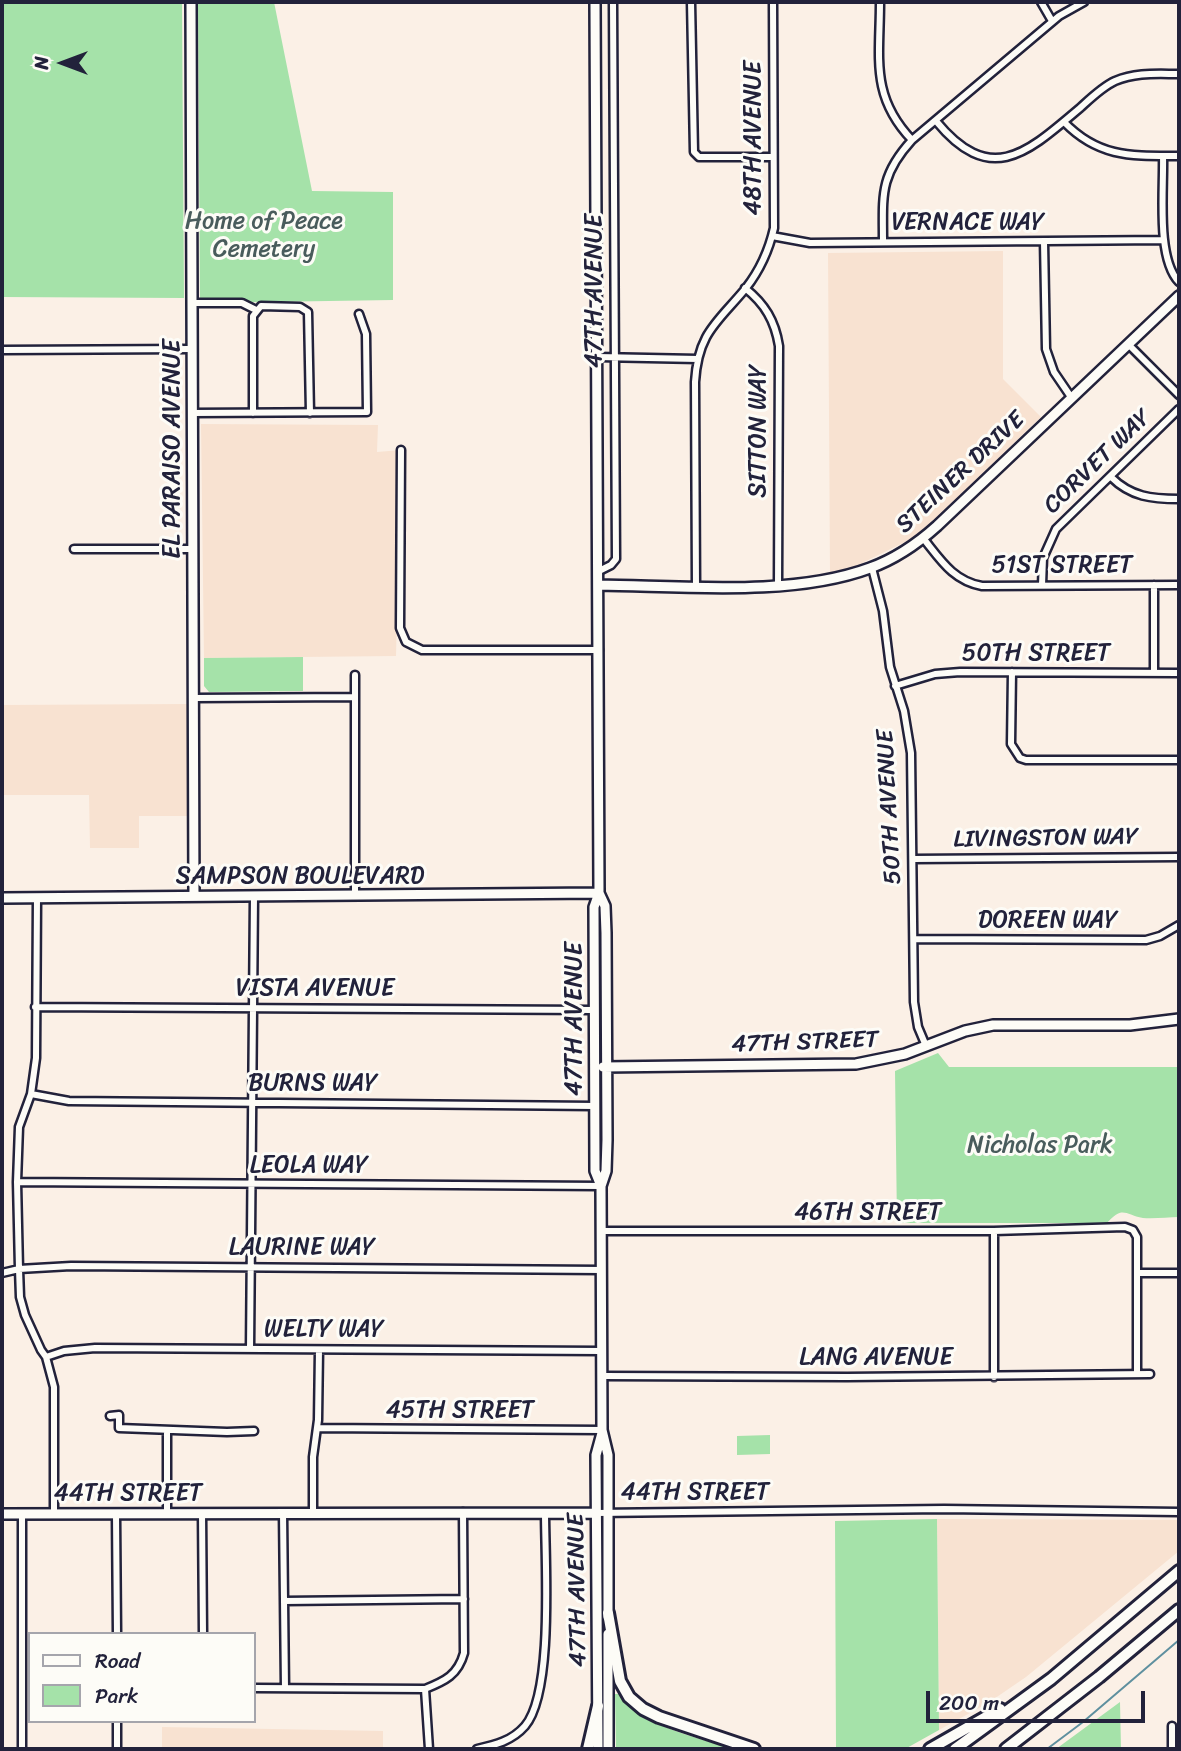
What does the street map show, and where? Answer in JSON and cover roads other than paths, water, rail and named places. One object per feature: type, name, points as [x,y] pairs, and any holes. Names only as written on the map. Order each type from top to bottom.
[{"type":"highway","points":[[955,1749],[1051,1679],[1179,1571]]},
{"type":"highway","points":[[1006,1749],[1099,1677],[1179,1610]]},
{"type":"highway","points":[[608,1613],[620,1681],[629,1697],[643,1709],[659,1717],[754,1749]]},
{"type":"highway","points":[[930,1749],[1051,1679]]},
{"type":"highway","points":[[588,1749],[598,1706]]},
{"type":"street","name":"EL PARAISO AVENUE","points":[[191,2],[194,896]]},
{"type":"street","name":"47TH AVENUE","points":[[595,2],[600,650],[599,893],[594,907],[594,1010],[595,1171],[601,1186]]},
{"type":"street","name":"47TH AVENUE","points":[[599,571],[616,559],[612,2]]},
{"type":"street","points":[[691,2],[694,152],[699,157],[773,157]]},
{"type":"street","name":"48TH AVENUE","points":[[696,587],[695,382],[698,359],[711,326],[745,288],[762,264],[772,236],[775,212],[773,2]]},
{"type":"street","points":[[880,2],[882,92],[896,122],[912,140]]},
{"type":"street","points":[[1041,2],[1052,22]]},
{"type":"street","points":[[883,242],[886,181],[897,156],[912,140],[1052,22],[1083,2]]},
{"type":"street","points":[[936,121],[961,147],[976,155],[993,158],[1010,156],[1032,148],[1113,82],[1141,74],[1179,74]]},
{"type":"street","points":[[1064,122],[1080,138],[1108,152],[1131,156],[1179,156]]},
{"type":"street","points":[[1163,156],[1164,240],[1168,267],[1179,282]]},
{"type":"street","name":"VERNACE WAY","points":[[772,236],[810,243],[1164,240]]},
{"type":"street","points":[[1044,242],[1046,349],[1054,372],[1071,397]]},
{"type":"street","name":"SITTON WAY","points":[[745,288],[768,312],[779,346],[778,586]]},
{"type":"street","name":"STEINER DRIVE","points":[[600,585],[778,586],[822,581],[872,568],[911,548],[923,538],[1179,296]]},
{"type":"street","points":[[192,303],[242,303],[256,310]]},
{"type":"street","points":[[253,412],[253,316],[261,306],[300,307],[308,312],[310,412]]},
{"type":"street","points":[[192,413],[367,412],[366,334],[359,314]]},
{"type":"street","points":[[1129,345],[1179,395]]},
{"type":"street","points":[[2,350],[192,349]]},
{"type":"street","points":[[598,356],[698,359]]},
{"type":"street","name":"CORVET WAY","points":[[1041,585],[1043,558],[1056,529],[1179,409]]},
{"type":"street","points":[[401,450],[400,628],[406,642],[422,650],[600,650]]},
{"type":"street","points":[[1111,477],[1122,488],[1136,495],[1179,499]]},
{"type":"street","name":"51ST STREET","points":[[923,538],[947,568],[966,582],[989,587],[1179,585]]},
{"type":"street","points":[[74,549],[193,549]]},
{"type":"street","name":"50TH AVENUE","points":[[872,568],[881,601],[887,652],[908,726],[911,753],[915,1014],[926,1046]]},
{"type":"street","points":[[1154,585],[1154,673]]},
{"type":"street","points":[[1012,672],[1011,744],[1020,758],[1179,760]]},
{"type":"street","name":"50TH STREET","points":[[895,686],[944,673],[1179,673]]},
{"type":"street","points":[[355,675],[355,896]]},
{"type":"street","points":[[194,698],[355,697]]},
{"type":"street","name":"LIVINGSTON WAY","points":[[913,859],[1179,857]]},
{"type":"street","name":"47TH AVENUE","points":[[598,1749],[596,1455],[602,1430],[601,1186],[606,1171],[607,1067],[605,906],[599,893]]},
{"type":"street","name":"SAMPSON BOULEVARD","points":[[2,898],[599,893]]},
{"type":"street","points":[[250,1349],[254,896]]},
{"type":"street","points":[[37,898],[36,1058],[31,1094],[19,1127],[19,1269],[20,1297],[25,1315],[46,1357],[55,1397],[54,1514]]},
{"type":"street","name":"DOREEN WAY","points":[[914,939],[1146,940],[1160,936],[1179,925]]},
{"type":"street","name":"VISTA AVENUE","points":[[35,1007],[594,1010]]},
{"type":"street","name":"47TH STREET","points":[[595,1067],[856,1063],[888,1059],[965,1031],[993,1025],[1130,1025],[1179,1019]]},
{"type":"street","name":"BURNS WAY","points":[[31,1094],[69,1101],[595,1105]]},
{"type":"street","points":[[595,1105],[600,1112],[601,1155],[606,1171]]},
{"type":"street","name":"LEOLA WAY","points":[[18,1182],[601,1186]]},
{"type":"street","name":"46TH STREET","points":[[602,1231],[994,1231],[1125,1227],[1133,1230],[1137,1237],[1138,1273]]},
{"type":"street","points":[[994,1231],[994,1377]]},
{"type":"street","name":"LAURINE WAY","points":[[2,1273],[19,1269],[71,1266],[602,1270]]},
{"type":"street","points":[[1137,1374],[1138,1273],[1179,1273]]},
{"type":"street","name":"WELTY WAY","points":[[46,1357],[64,1351],[95,1348],[602,1352]]},
{"type":"street","points":[[313,1513],[319,1350]]},
{"type":"street","name":"LANG AVENUE","points":[[603,1376],[994,1377],[1150,1374]]},
{"type":"street","points":[[110,1416],[119,1415],[119,1428],[254,1431]]},
{"type":"street","name":"45TH STREET","points":[[317,1428],[602,1430]]},
{"type":"street","points":[[167,1430],[167,1513]]},
{"type":"street","name":"47TH AVENUE","points":[[602,1430],[608,1455],[608,1749]]},
{"type":"street","name":"44TH STREET","points":[[2,1514],[608,1513],[944,1509],[1179,1512]]},
{"type":"street","points":[[256,1688],[425,1689],[448,1679],[462,1661],[464,1653],[463,1512]]},
{"type":"street","points":[[202,1513],[203,1632]]},
{"type":"street","points":[[283,1513],[285,1688]]},
{"type":"street","points":[[477,1749],[513,1737],[524,1727],[536,1706],[545,1640],[545,1513]]},
{"type":"street","points":[[22,1514],[22,1749]]},
{"type":"street","points":[[117,1515],[117,1632]]},
{"type":"street","points":[[284,1601],[464,1599]]},
{"type":"street","points":[[425,1689],[429,1749]]},
{"type":"street","points":[[117,1723],[117,1749]]},
{"type":"street","points":[[1172,1726],[1172,1749]]},
{"type":"waterway","points":[[1047,1749],[1083,1722],[1179,1640]]},
{"type":"park label","name":"Home of Peace Cemetery","points":[[264,236]]},
{"type":"park label","name":"Nicholas Park","points":[[1040,1146]]}]
